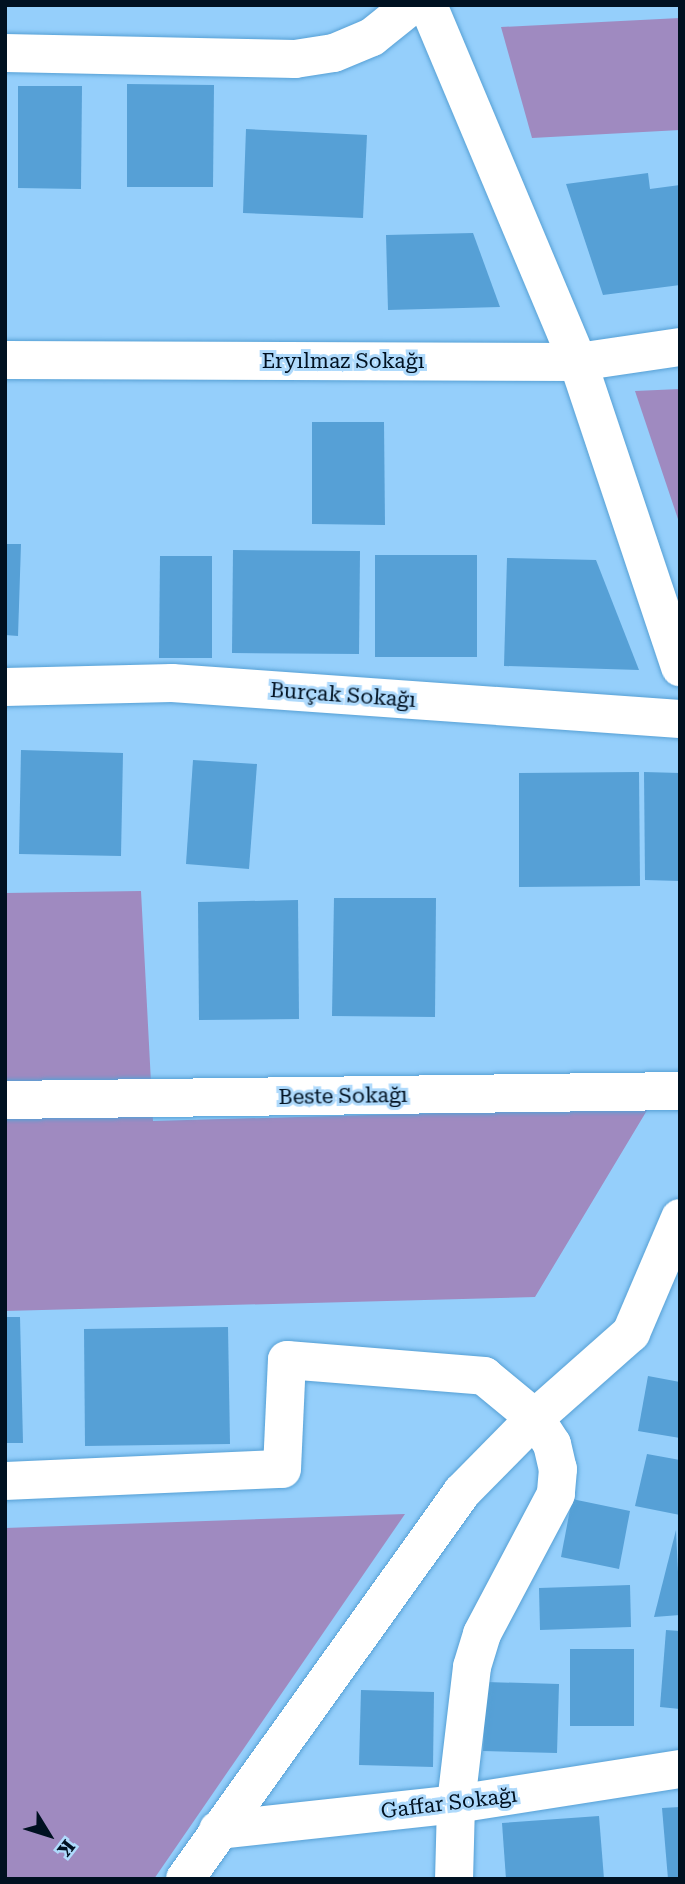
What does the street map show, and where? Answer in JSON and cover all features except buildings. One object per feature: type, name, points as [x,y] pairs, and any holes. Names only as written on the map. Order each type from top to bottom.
[{"type":"street","points":[[5,53],[295,59],[334,53],[372,37],[412,5]]},
{"type":"street","points":[[428,5],[578,362],[680,667]]},
{"type":"street","name":"Eryılmaz Sokağı","points":[[5,360],[578,362],[680,347]]},
{"type":"street","name":"Burçak Sokağı","points":[[5,687],[172,683],[680,719]]},
{"type":"street","name":"Beste Sokağı","points":[[5,1100],[680,1091]]},
{"type":"street","points":[[185,1879],[427,1535],[462,1492],[535,1419],[631,1333],[680,1218]]},
{"type":"street","points":[[5,1481],[282,1469],[287,1360],[484,1376],[535,1419],[552,1444],[558,1469],[556,1494],[482,1634],[465,1710],[456,1804],[454,1879]]},
{"type":"street","name":"Gaffar Sokağı","points":[[218,1830],[456,1804],[680,1769]]},
{"type":"shaded area","points":[[680,18],[680,130],[532,138],[501,27]]},
{"type":"shaded area","points":[[680,389],[680,525],[635,391]]},
{"type":"shaded area","points":[[141,891],[153,1121],[649,1107],[535,1297],[5,1311],[5,893]]},
{"type":"shaded area","points":[[405,1514],[154,1879],[5,1879],[5,1528]]}]
